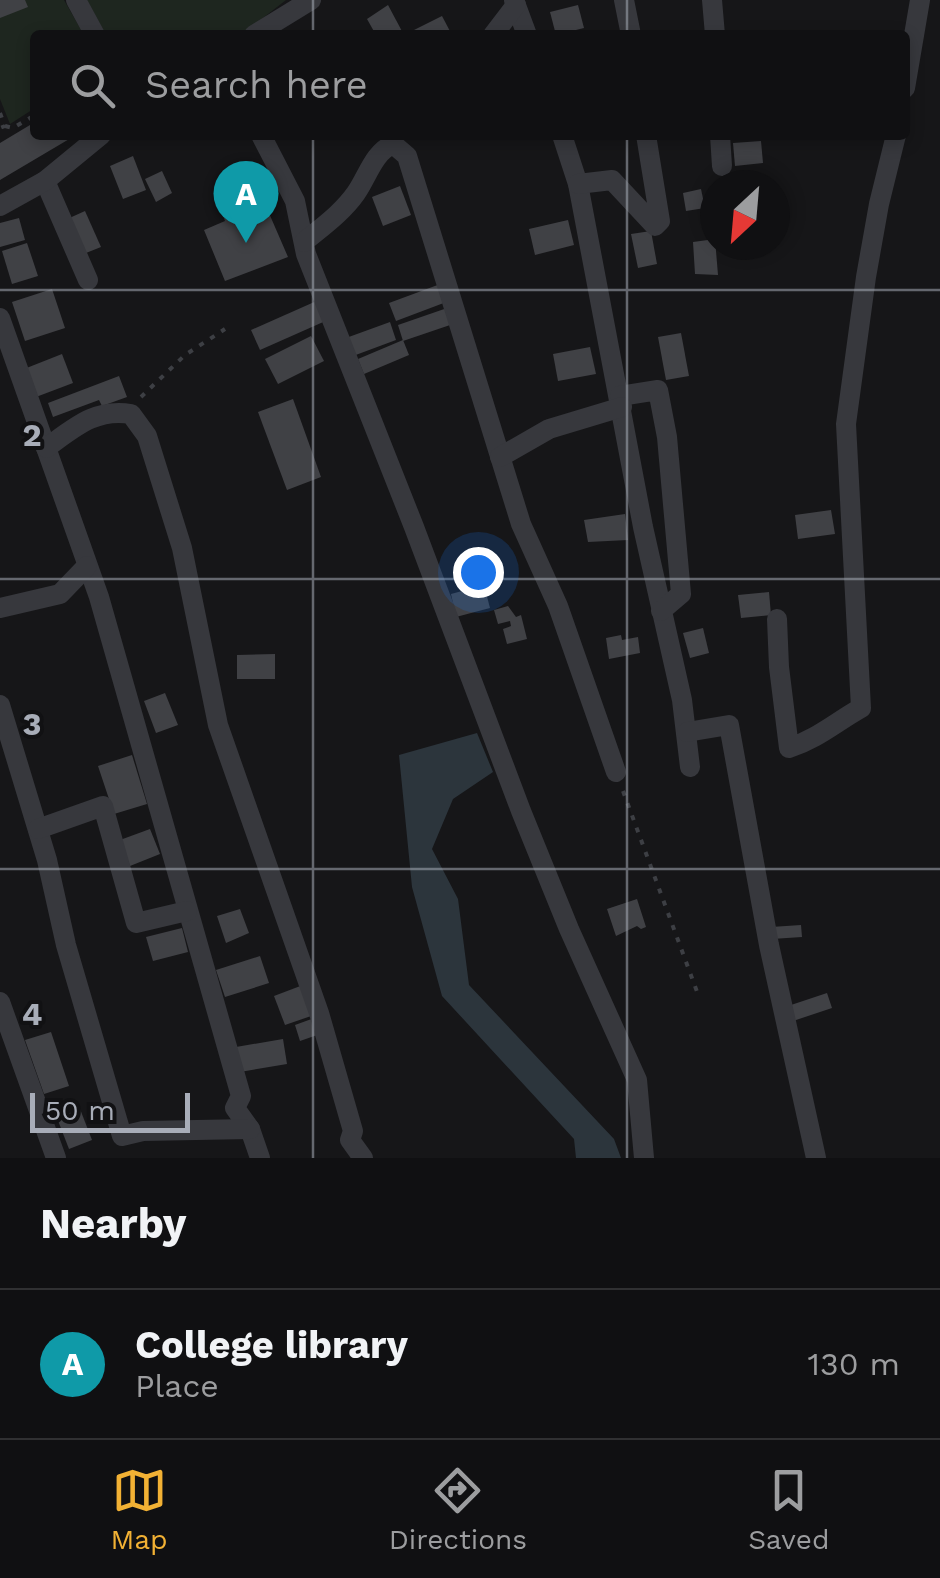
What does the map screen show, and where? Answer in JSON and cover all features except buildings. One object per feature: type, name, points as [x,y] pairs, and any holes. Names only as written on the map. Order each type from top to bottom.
[{"type":"street","points":[[76,0],[92,30]]},
{"type":"street","points":[[262,30],[311,0]]},
{"type":"street","points":[[624,0],[630,30]]},
{"type":"street","points":[[712,0],[715,30]]},
{"type":"street","points":[[910,59],[920,0]]},
{"type":"street","points":[[496,30],[515,2]]},
{"type":"street","points":[[515,2],[525,30]]},
{"type":"street","points":[[0,206],[45,181],[95,140]]},
{"type":"street","points":[[263,140],[294,201],[304,242],[528,828],[637,1080],[644,1158]]},
{"type":"street","points":[[304,242],[355,195],[382,150],[397,140],[425,206],[521,524],[558,606],[616,772]]},
{"type":"street","points":[[564,140],[578,184],[687,732],[690,766]]},
{"type":"street","points":[[578,184],[612,180],[655,226],[660,221],[647,140]]},
{"type":"street","points":[[720,140],[722,166]]},
{"type":"street","points":[[777,618],[789,748],[817,739],[862,708],[846,424],[872,240],[895,140]]},
{"type":"street","points":[[45,181],[88,280]]},
{"type":"street","points":[[0,318],[100,598],[240,1096],[235,1108],[250,1129],[260,1158]]},
{"type":"street","points":[[500,457],[550,429],[658,390],[667,436],[681,594],[661,612]]},
{"type":"street","points":[[46,448],[92,416],[114,411],[131,414],[147,436],[182,548],[218,725],[319,1013],[353,1131],[350,1140],[363,1158]]},
{"type":"street","points":[[0,608],[60,594],[87,566]]},
{"type":"street","points":[[0,705],[122,1136],[142,1131],[250,1129]]},
{"type":"street","points":[[687,732],[729,725],[768,945],[816,1158]]},
{"type":"street","points":[[38,829],[103,806],[136,923],[187,911]]},
{"type":"street","points":[[0,1002],[56,1158]]},
{"type":"path","points":[[0,113],[2,127],[13,128],[30,118]]},
{"type":"path","points":[[131,414],[141,396],[186,354],[225,329]]},
{"type":"path","points":[[616,772],[700,996]]},
{"type":"shaded area","points":[[0,0],[64,0],[81,30],[30,30],[30,111],[10,124],[0,99]]},
{"type":"shaded area","points":[[87,0],[286,0],[247,30],[103,30]]},
{"type":"shaded area","points":[[477,733],[493,772],[453,799],[432,849],[458,899],[469,985],[614,1139],[621,1158],[576,1158],[574,1139],[442,996],[412,887],[399,755]]},
{"type":"place","name":"College library","points":[[246,243]]}]
